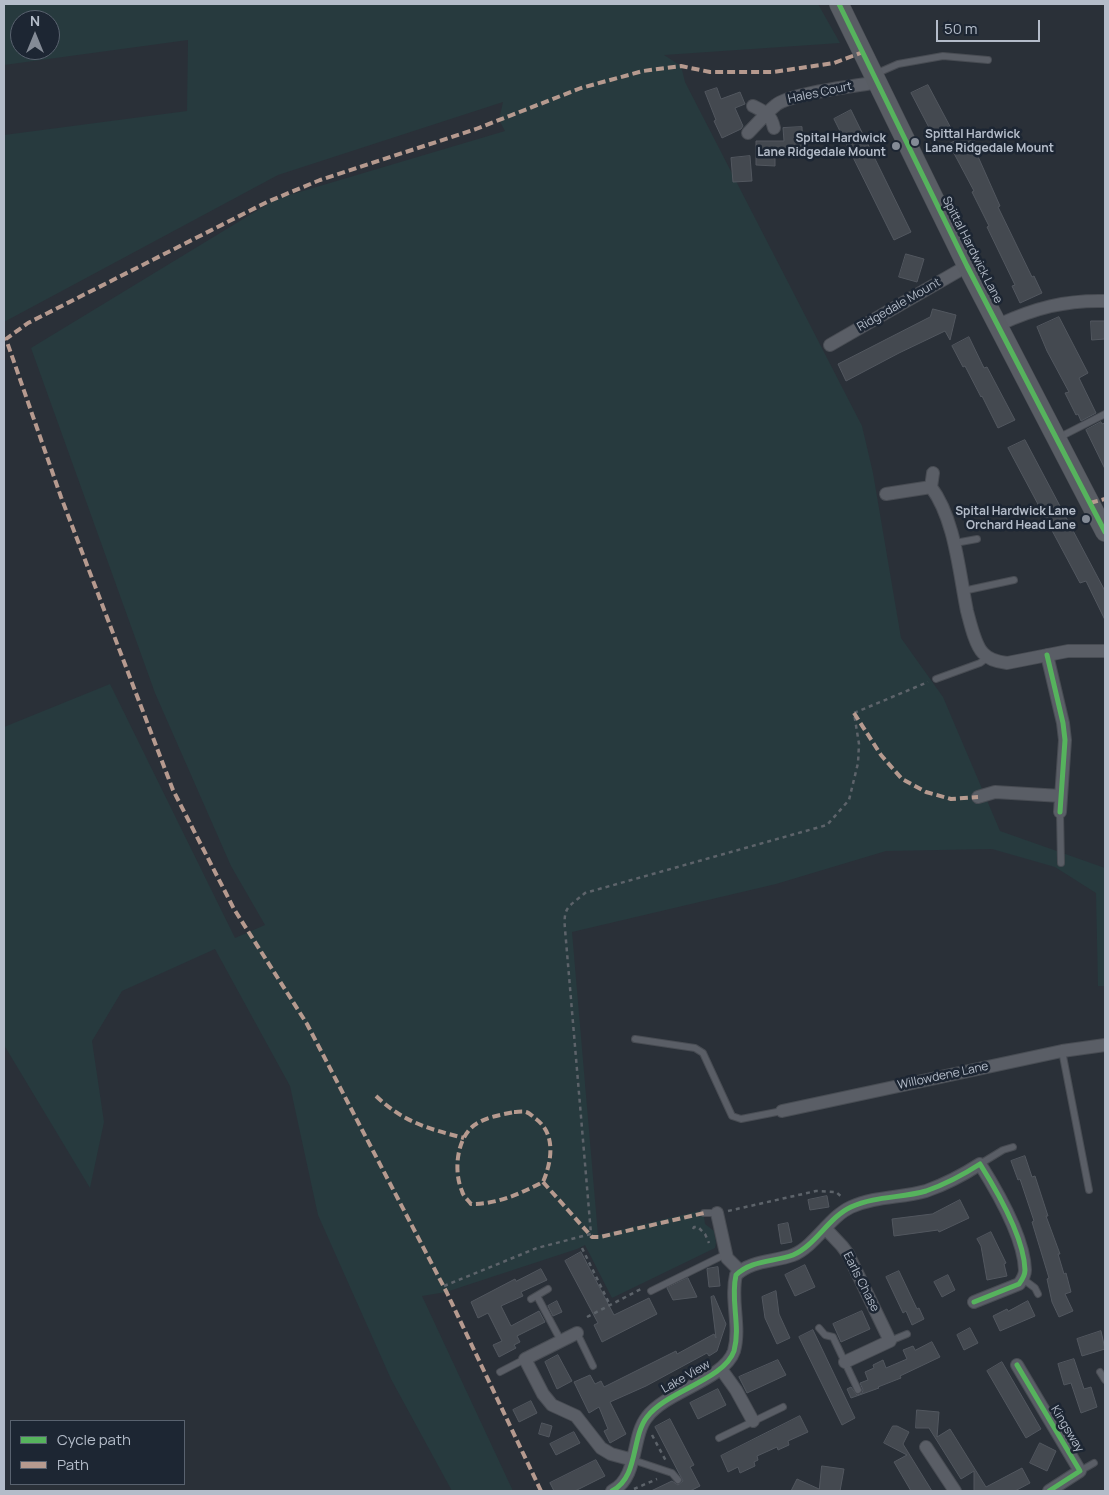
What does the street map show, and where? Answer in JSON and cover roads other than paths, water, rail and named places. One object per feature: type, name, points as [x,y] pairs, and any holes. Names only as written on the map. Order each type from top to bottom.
[{"type":"street","name":"Spittal Hardwick Lane","points":[[839,4],[967,266],[1105,532]]},
{"type":"street","name":"Hales Court","points":[[748,133],[777,104],[786,99],[876,78]]},
{"type":"street","points":[[753,106],[772,119],[774,128]]},
{"type":"street","name":"Ridgedale Mount","points":[[830,344],[967,266]]},
{"type":"street","points":[[998,325],[1021,314],[1050,305],[1083,300],[1105,301]]},
{"type":"street","points":[[933,473],[932,487],[938,495],[955,543],[971,626],[981,652],[998,662],[1007,663],[1068,651],[1105,651]]},
{"type":"street","points":[[886,494],[932,487]]},
{"type":"street","points":[[1047,655],[1063,723],[1065,740],[1060,812]]},
{"type":"street","points":[[978,797],[995,792],[1061,796]]},
{"type":"street","name":"Willowdene Lane","points":[[782,1111],[1062,1051],[1105,1045]]},
{"type":"street","points":[[710,1214],[730,1262],[740,1271],[746,1266],[794,1254],[804,1248],[841,1212],[852,1206],[925,1191],[958,1178],[980,1164],[995,1188],[1019,1242],[1025,1272],[1019,1284],[974,1302]]},
{"type":"street","name":"Earls Chase","points":[[825,1228],[848,1254],[890,1341]]},
{"type":"street","name":"Lake View","points":[[616,1491],[626,1477],[633,1460],[642,1425],[647,1417],[660,1404],[721,1369],[734,1351],[737,1323],[734,1295],[735,1281],[736,1275],[740,1271]]},
{"type":"street","points":[[577,1333],[526,1360],[542,1394],[552,1405],[576,1416],[600,1448],[611,1454],[633,1460]]},
{"type":"street","points":[[845,1362],[890,1341]]},
{"type":"street","name":"Kingsway","points":[[1017,1365],[1080,1471],[1049,1491]]},
{"type":"street","points":[[721,1369],[736,1390],[753,1421]]},
{"type":"street","points":[[926,1447],[955,1491]]},
{"type":"lane","points":[[876,78],[898,64],[943,56],[988,60]]},
{"type":"lane","points":[[1056,438],[1105,414]]},
{"type":"lane","points":[[955,543],[977,539]]},
{"type":"lane","points":[[963,591],[1014,580]]},
{"type":"lane","points":[[936,679],[980,663],[988,657]]},
{"type":"lane","points":[[1060,812],[1062,836],[1061,863]]},
{"type":"lane","points":[[635,1039],[695,1048],[703,1053],[732,1116],[740,1119],[782,1111]]},
{"type":"lane","points":[[1062,1051],[1089,1190]]},
{"type":"lane","points":[[980,1164],[1003,1150],[1013,1147]]},
{"type":"lane","points":[[651,1291],[726,1254]]},
{"type":"lane","points":[[1023,1279],[1029,1282],[1038,1294]]},
{"type":"lane","points":[[548,1289],[534,1297],[561,1341]]},
{"type":"lane","points":[[819,1328],[824,1335],[833,1337],[858,1390]]},
{"type":"lane","points":[[577,1333],[593,1366]]},
{"type":"lane","points":[[890,1341],[907,1334]]},
{"type":"lane","points":[[500,1372],[526,1360]]},
{"type":"lane","points":[[1100,1372],[1105,1380]]},
{"type":"lane","points":[[719,1438],[783,1407]]},
{"type":"lane","points":[[633,1460],[672,1472],[678,1480]]},
{"type":"lane","name":"Kingsway","points":[[1080,1471],[1094,1463]]},
{"type":"place","name":"Spittal Hardwick Lane Ridgedale Mount","points":[[915,142]]},
{"type":"place","name":"Spital Hardwick Lane Ridgedale Mount","points":[[896,146]]},
{"type":"place","name":"Spital Hardwick Lane Orchard Head Lane","points":[[1086,519]]}]
